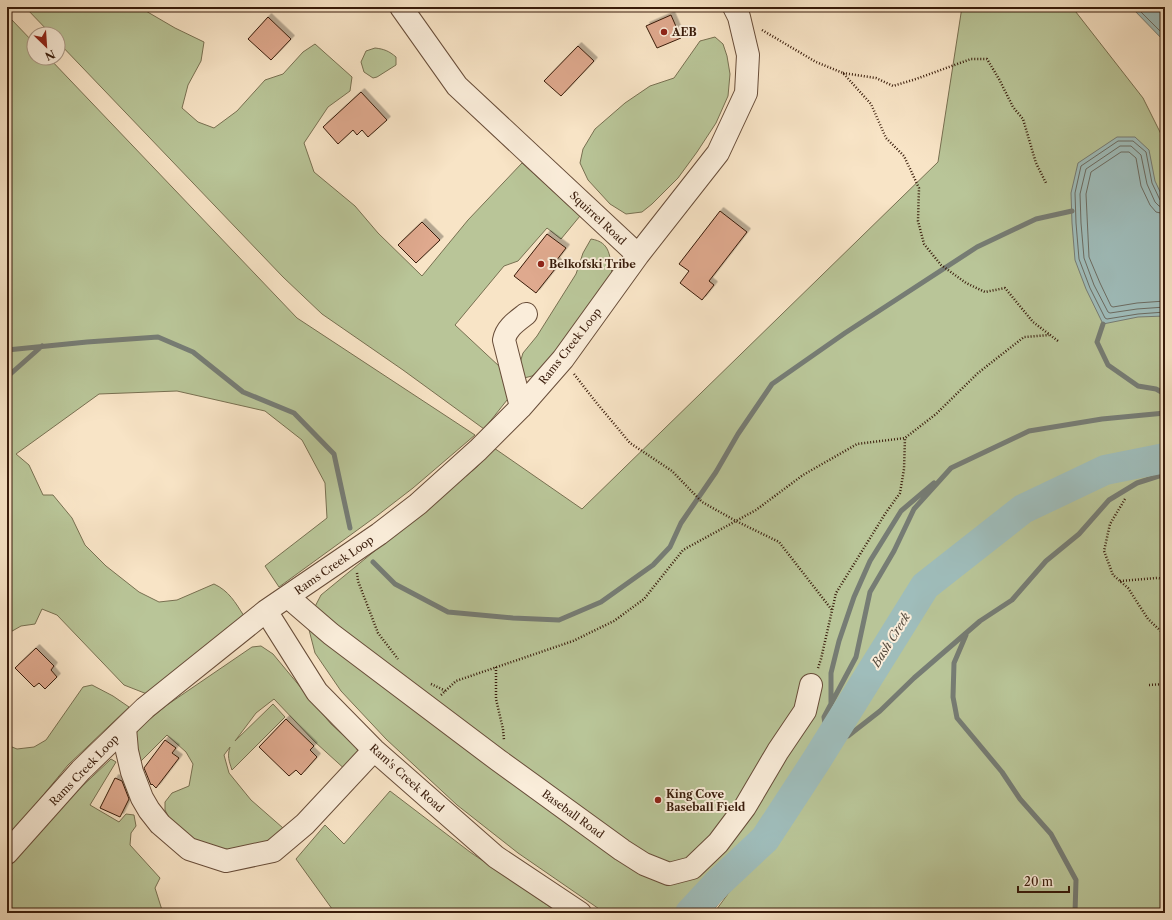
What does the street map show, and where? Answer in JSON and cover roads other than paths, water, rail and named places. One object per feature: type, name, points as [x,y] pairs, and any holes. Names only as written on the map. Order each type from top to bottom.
[{"type":"street","name":"Squirrel Road","points":[[401,7],[457,86],[638,255]]},
{"type":"street","points":[[638,255],[718,153],[746,93],[748,55],[736,12]]},
{"type":"street","name":"Rams Creek Loop","points":[[7,853],[81,770],[145,708],[266,611],[355,550],[418,504],[478,450],[521,407],[563,359],[638,255]]},
{"type":"street","points":[[521,407],[504,340],[505,334],[511,326],[526,314]]},
{"type":"street","name":"Baseball Road","points":[[288,597],[331,634],[508,768],[622,850],[644,864],[670,874],[692,868],[718,843],[745,807],[778,751],[805,711],[811,685]]},
{"type":"street","name":"Ram's Creek Road","points":[[266,611],[317,692],[374,750],[496,858],[580,913]]},
{"type":"street","points":[[125,728],[126,751],[132,772],[142,798],[149,810],[160,824],[189,849],[226,861],[273,851],[305,824],[374,750]]},
{"type":"water","points":[[1131,7],[1165,7],[1165,42],[1133,9]]},
{"type":"water","points":[[1117,137],[1135,137],[1149,150],[1155,181],[1165,202],[1165,316],[1138,317],[1103,324],[1086,289],[1075,260],[1071,193],[1078,163]]},
{"type":"waterway","points":[[373,562],[395,584],[448,612],[513,618],[559,620],[601,602],[653,565],[670,547],[681,523],[716,472],[738,434],[772,384],[845,333],[977,247],[1036,219],[1072,211]]},
{"type":"waterway","points":[[1103,324],[1097,342],[1108,365],[1138,386],[1156,389],[1165,394]]},
{"type":"waterway","points":[[7,350],[158,337],[193,352],[243,392],[294,413],[334,454],[350,528]]},
{"type":"waterway","points":[[7,377],[42,346]]},
{"type":"waterway","points":[[1165,413],[1102,419],[1029,431],[951,468],[914,509],[894,551],[870,592],[856,657],[824,717],[828,743],[848,736],[880,711],[914,678],[980,621],[1012,600],[1046,561],[1079,534],[1109,500],[1137,483],[1165,474]]},
{"type":"waterway","name":"Bash Creek","points":[[690,913],[717,884],[765,839],[816,761],[925,586],[1023,509],[1105,470],[1165,458]]},
{"type":"waterway","points":[[831,704],[831,673],[839,641],[854,597],[870,561],[901,511],[934,483]]},
{"type":"waterway","points":[[966,635],[954,663],[953,697],[957,718],[1002,772],[1020,799],[1051,834],[1076,880],[1075,913]]},
{"type":"place","name":"AEB","points":[[664,32]]},
{"type":"place","name":"Belkofski Tribe","points":[[541,264]]},
{"type":"place","name":"King Cove Baseball Field","points":[[658,800]]}]
